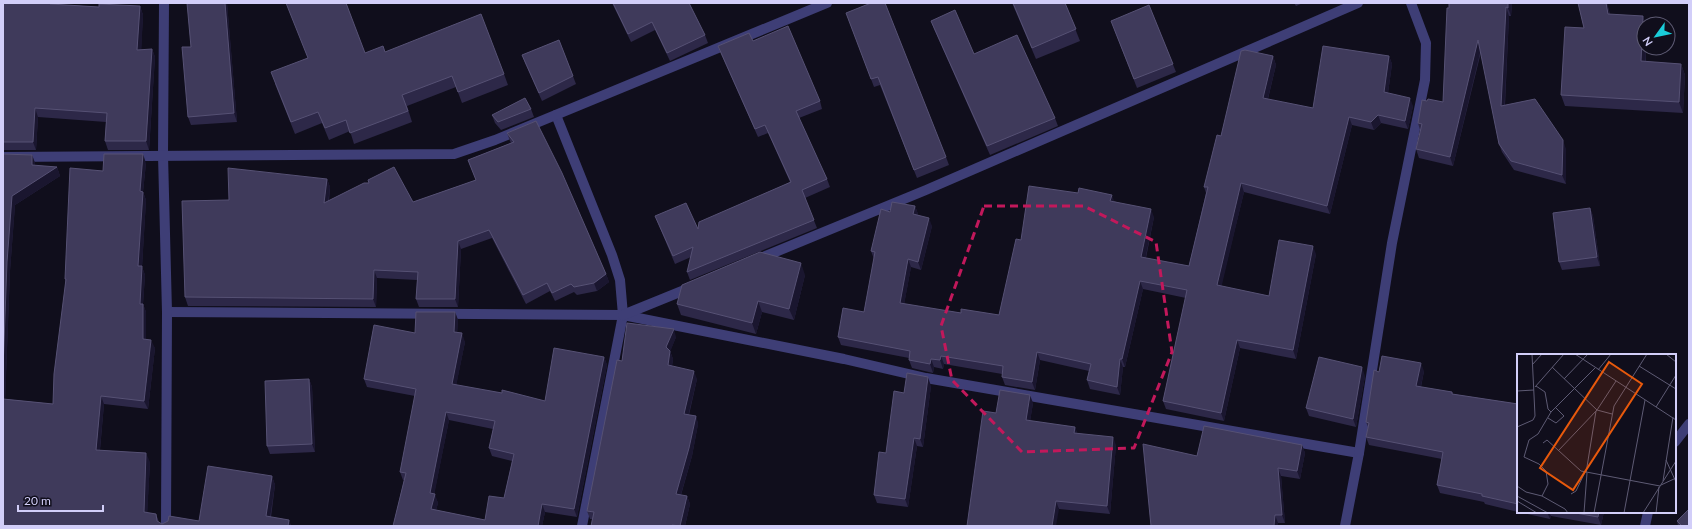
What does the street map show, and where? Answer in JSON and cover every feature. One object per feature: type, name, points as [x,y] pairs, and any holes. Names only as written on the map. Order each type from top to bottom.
[{"type":"street","points":[[164,3],[163,155],[167,312],[166,526]]},
{"type":"street","points":[[3,157],[454,154],[495,140],[826,3]]},
{"type":"street","points":[[749,263],[926,190],[1358,3]]},
{"type":"street","points":[[1345,526],[1359,453],[1392,244],[1425,80],[1426,43],[1411,3]]},
{"type":"street","points":[[556,115],[612,255],[620,280],[623,315],[582,526]]},
{"type":"street","points":[[623,315],[704,282]]},
{"type":"street","points":[[167,312],[623,315],[844,359],[926,378],[1359,453]]},
{"type":"street","points":[[1676,441],[1689,424]]},
{"type":"street","points":[[1645,526],[1648,513]]},
{"type":"highlighted area","points":[[984,206],[1084,206],[1156,242],[1172,352],[1134,448],[1022,452],[952,380],[941,326]]},
{"type":"building","points":[[3,3],[50,3],[99,7],[99,4],[140,6],[137,50],[152,49],[146,141],[105,141],[107,113],[35,108],[33,142],[3,142]]},
{"type":"building","points":[[187,3],[225,3],[234,113],[188,117],[182,47],[191,47]]},
{"type":"building","points":[[286,3],[346,3],[365,53],[383,46],[385,52],[481,14],[504,74],[458,92],[452,76],[402,95],[408,111],[350,133],[346,120],[325,128],[318,112],[291,122],[271,72],[308,58]]},
{"type":"building","points":[[613,3],[689,3],[705,35],[667,53],[652,22],[628,34]]},
{"type":"building","points":[[871,3],[885,3],[946,157],[914,170],[878,77],[871,79],[846,13]]},
{"type":"building","points":[[1013,3],[1065,3],[1076,29],[1032,48]]},
{"type":"building","points":[[1449,3],[1508,3],[1508,8],[1506,7],[1501,106],[1535,99],[1563,140],[1562,175],[1511,161],[1499,144],[1478,40],[1450,157],[1416,149],[1422,124],[1418,123],[1422,100],[1427,101],[1428,99],[1443,102],[1447,8],[1449,8]]},
{"type":"building","points":[[1578,3],[1606,3],[1608,14],[1643,16],[1636,16],[1636,56],[1641,56],[1641,61],[1681,64],[1679,102],[1561,95],[1565,27],[1584,28]]},
{"type":"building","points":[[1149,5],[1173,64],[1134,79],[1111,21]]},
{"type":"building","points":[[955,10],[974,54],[1017,35],[1055,118],[987,146],[931,21]]},
{"type":"building","points":[[788,26],[820,101],[796,111],[827,179],[802,190],[814,220],[687,272],[693,247],[673,256],[655,216],[686,203],[698,229],[699,222],[791,182],[765,125],[755,129],[718,46],[749,33],[753,41]]},
{"type":"building","points":[[559,40],[573,76],[539,93],[522,55]]},
{"type":"building","points":[[1323,46],[1389,56],[1384,92],[1410,98],[1405,121],[1378,115],[1371,122],[1349,117],[1327,206],[1241,183],[1217,285],[1269,296],[1279,240],[1313,246],[1293,350],[1237,340],[1221,413],[1163,401],[1187,290],[1140,281],[1122,359],[1120,359],[1117,387],[1087,380],[1091,364],[1037,352],[1032,382],[1002,377],[1003,366],[941,356],[940,360],[931,359],[930,364],[909,360],[910,351],[838,337],[843,308],[864,312],[875,252],[871,251],[881,209],[890,212],[892,202],[915,206],[913,214],[929,218],[918,262],[908,259],[900,303],[961,313],[961,309],[999,315],[1016,239],[1021,240],[1029,186],[1078,193],[1079,188],[1112,195],[1110,201],[1151,209],[1141,257],[1189,266],[1208,187],[1204,187],[1217,135],[1221,136],[1241,51],[1245,50],[1273,56],[1263,98],[1313,108]]},
{"type":"building","points":[[525,98],[531,109],[498,122],[492,115]]},
{"type":"building","points":[[536,121],[562,173],[606,274],[594,283],[574,287],[571,284],[552,293],[547,283],[523,295],[489,230],[458,241],[455,299],[416,299],[418,272],[374,270],[373,299],[185,297],[182,201],[229,200],[228,168],[327,179],[324,203],[364,183],[369,183],[368,180],[394,167],[413,202],[476,180],[468,160],[514,142],[507,133]]},
{"type":"building","points":[[3,154],[32,155],[32,165],[57,167],[12,196],[7,262],[3,369]]},
{"type":"building","points":[[104,154],[143,154],[140,191],[143,192],[138,266],[142,266],[140,304],[143,304],[143,339],[151,340],[144,401],[101,396],[96,450],[146,453],[144,512],[156,514],[157,521],[162,524],[168,521],[169,516],[199,521],[208,466],[272,476],[266,516],[289,520],[288,526],[3,526],[3,399],[53,404],[54,374],[66,279],[70,168],[103,171]]},
{"type":"building","points":[[1590,208],[1597,257],[1559,262],[1553,213]]},
{"type":"building","points":[[760,252],[801,263],[789,309],[758,301],[752,323],[677,304],[682,285]]},
{"type":"building","points":[[416,312],[455,312],[454,332],[462,333],[452,384],[502,393],[502,390],[545,401],[554,348],[604,357],[574,509],[542,504],[538,526],[393,526],[406,473],[400,472],[416,389],[364,379],[374,325],[415,333]],"holes":[[[446,412],[495,421],[489,448],[514,454],[504,498],[489,496],[485,520],[431,509],[435,494],[430,493]]]},
{"type":"building","points":[[627,323],[674,329],[666,347],[670,351],[668,365],[694,371],[684,414],[696,416],[676,494],[687,496],[680,526],[591,526],[594,512],[587,511],[617,360],[622,361]]},
{"type":"building","points":[[1382,356],[1421,363],[1416,386],[1452,392],[1452,394],[1517,404],[1517,504],[1482,496],[1482,494],[1437,485],[1443,452],[1366,437],[1369,423],[1366,422],[1374,370],[1379,372]]},
{"type":"building","points":[[1319,357],[1362,367],[1353,419],[1306,408]]},
{"type":"building","points":[[907,373],[928,377],[920,439],[914,438],[905,499],[874,495],[879,452],[886,453],[894,391],[904,393]]},
{"type":"building","points":[[309,379],[312,444],[267,446],[265,381]]},
{"type":"building","points":[[1000,390],[1030,395],[1026,420],[1075,427],[1074,433],[1113,437],[1107,506],[1056,501],[1052,526],[967,526],[983,411],[996,413]]},
{"type":"building","points":[[1204,426],[1302,445],[1297,471],[1278,468],[1282,515],[1275,515],[1274,526],[1151,526],[1143,444],[1197,456]]},
{"type":"building","points":[[1689,509],[1689,526],[1682,526],[1677,521]]},
{"type":"building","points":[[1576,513],[1599,513],[1598,517]]}]
